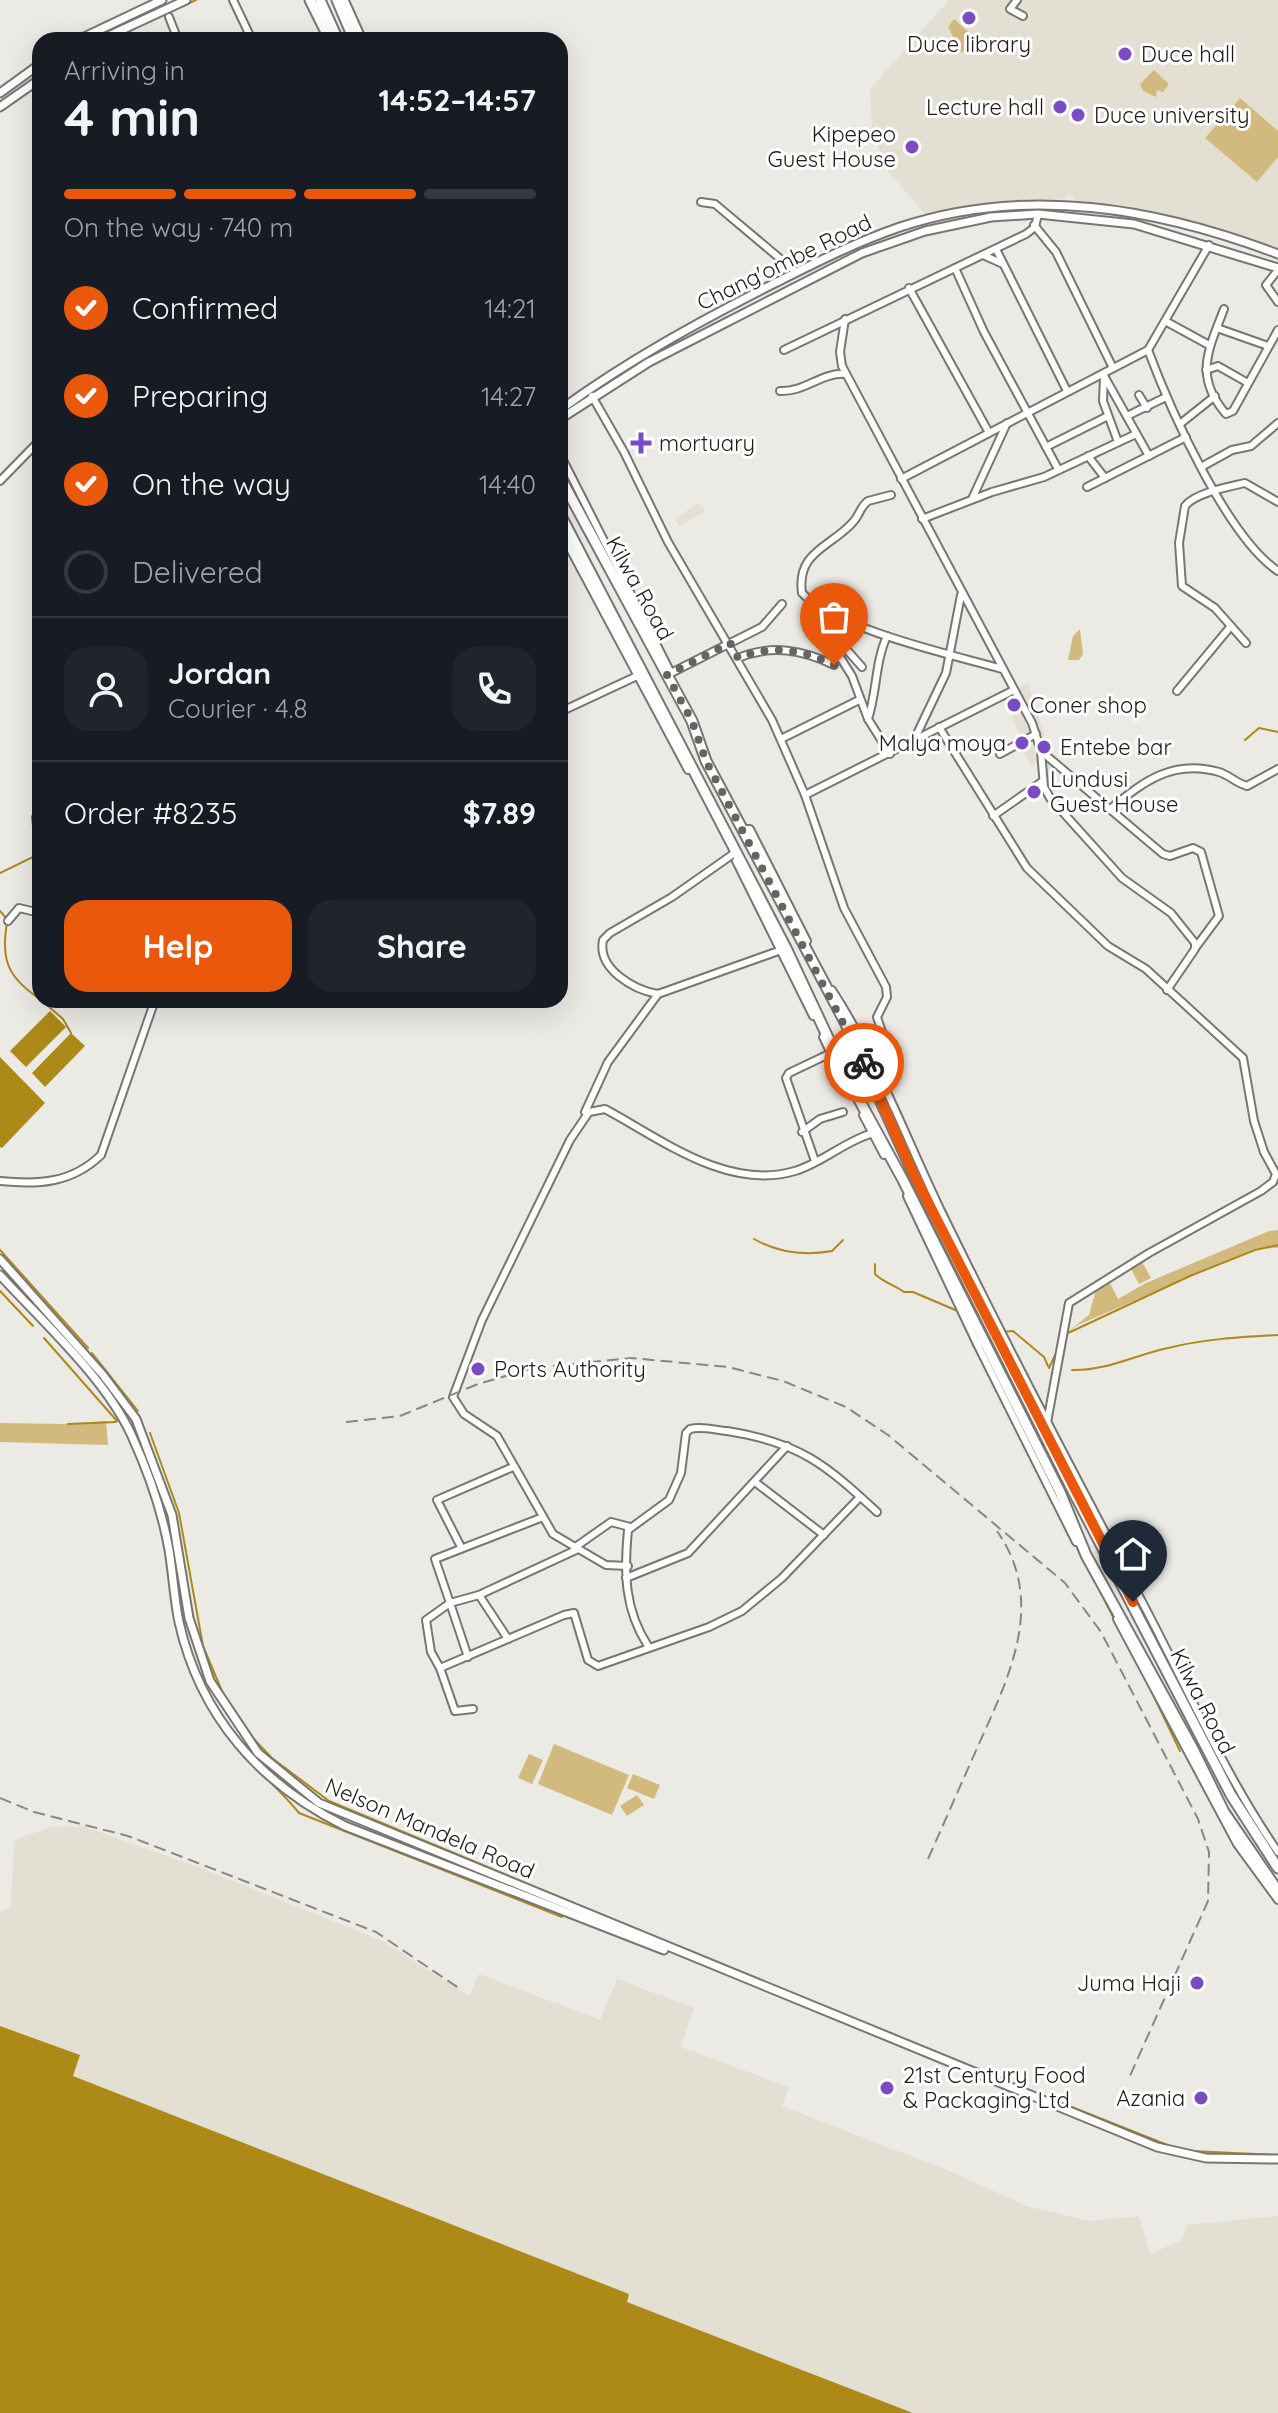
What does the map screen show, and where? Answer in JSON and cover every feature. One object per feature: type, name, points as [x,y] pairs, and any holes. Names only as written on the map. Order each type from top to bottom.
[{"type":"highway","points":[[310,0],[326,32]]},
{"type":"highway","points":[[320,0],[334,32]]},
{"type":"highway","points":[[337,0],[351,32]]},
{"type":"highway","points":[[343,0],[357,32]]},
{"type":"highway","name":"Kilwa Road","points":[[568,492],[667,675],[743,829],[846,1024],[914,1175],[1231,1795],[1278,1868]]},
{"type":"highway","name":"Kilwa Road","points":[[568,530],[639,676],[784,949],[873,1133],[903,1180],[980,1342],[1139,1656],[1193,1749],[1224,1812],[1278,1891]]},
{"type":"main road","points":[[95,32],[162,0]]},
{"type":"main road","points":[[117,32],[186,0]]},
{"type":"main road","points":[[0,93],[32,70]]},
{"type":"main road","points":[[0,107],[32,85]]},
{"type":"main road","name":"Chang'ombe Road","points":[[568,405],[641,356],[796,272],[903,226],[1014,205],[1096,207],[1163,217],[1224,233],[1278,254]]},
{"type":"main road","name":"Chang'ombe Road","points":[[568,414],[649,362],[874,247],[925,231],[991,217],[1038,214],[1134,224],[1278,269]]},
{"type":"main road","name":"Nelson Mandela Road","points":[[0,1259],[103,1375],[136,1419],[172,1515],[198,1650],[225,1708],[258,1753],[293,1785],[341,1814],[1157,2147],[1192,2156],[1278,2159]]},
{"type":"main road","name":"Nelson Mandela Road","points":[[0,1275],[93,1380],[124,1421],[162,1517],[180,1624],[201,1689],[234,1741],[269,1778],[313,1811],[359,1832],[632,1940],[682,1955]]},
{"type":"street","points":[[233,0],[248,32]]},
{"type":"street","points":[[1017,0],[1010,9],[1023,16]]},
{"type":"street","points":[[169,17],[175,32]]},
{"type":"street","points":[[701,202],[715,204],[796,272]]},
{"type":"street","points":[[784,350],[1030,232],[1038,214]]},
{"type":"street","points":[[1034,225],[1056,252],[1113,368]]},
{"type":"street","points":[[901,479],[1026,411],[1104,375],[1148,350],[1209,245]]},
{"type":"street","points":[[996,249],[1067,391]]},
{"type":"street","points":[[983,255],[1003,264]]},
{"type":"street","points":[[955,268],[1058,469]]},
{"type":"street","points":[[1278,269],[1266,285],[1278,302]]},
{"type":"street","points":[[909,288],[988,431]]},
{"type":"street","points":[[1224,309],[1209,345],[1205,371],[1224,412],[1230,413],[1278,330]]},
{"type":"street","points":[[845,319],[840,352],[846,374],[1036,734],[1041,751],[1043,781],[1050,798],[1122,878],[1171,913],[1196,947]]},
{"type":"street","points":[[1167,322],[1209,345]]},
{"type":"street","points":[[1217,328],[1268,346]]},
{"type":"street","points":[[1148,350],[1166,397],[1215,493],[1253,547],[1278,571]]},
{"type":"street","points":[[1205,371],[1218,366],[1248,383]]},
{"type":"street","points":[[780,391],[804,390],[829,374],[846,374]]},
{"type":"street","points":[[1104,375],[1149,456]]},
{"type":"street","points":[[1104,375],[1102,393],[1118,442]]},
{"type":"street","points":[[1139,395],[1147,408]]},
{"type":"street","points":[[592,396],[624,452],[668,542],[730,643],[781,739],[805,795],[844,908],[887,992],[877,1017],[882,1032],[879,1053]]},
{"type":"street","points":[[1180,424],[1215,396]]},
{"type":"street","points":[[1127,416],[1166,397]]},
{"type":"street","points":[[1046,447],[1108,416]]},
{"type":"street","points":[[972,499],[990,454],[1009,420]]},
{"type":"street","points":[[1203,466],[1227,452],[1251,446],[1278,423]]},
{"type":"street","points":[[922,519],[1058,469],[1136,434]]},
{"type":"street","points":[[1087,487],[1186,437]]},
{"type":"street","points":[[0,481],[32,448]]},
{"type":"street","points":[[1088,456],[1105,478]]},
{"type":"street","points":[[568,471],[667,675],[762,627],[782,604]]},
{"type":"street","points":[[1246,643],[1215,608],[1186,591],[1179,575],[1179,543],[1185,506],[1201,493],[1215,493],[1245,483],[1278,502]]},
{"type":"street","points":[[862,667],[801,588],[804,565],[811,555],[855,520],[861,506],[891,495]]},
{"type":"street","points":[[568,545],[639,676],[568,708]]},
{"type":"street","points":[[914,740],[951,654],[961,595]]},
{"type":"street","points":[[812,602],[887,636],[1002,669]]},
{"type":"street","points":[[1177,691],[1231,626]]},
{"type":"street","points":[[868,719],[876,695],[881,652],[887,636]]},
{"type":"street","points":[[837,638],[840,657],[852,676],[859,700],[890,754]]},
{"type":"street","points":[[738,658],[755,652],[796,650],[834,665]]},
{"type":"street","points":[[805,795],[1014,690]]},
{"type":"street","points":[[781,739],[859,700]]},
{"type":"street","points":[[939,727],[1027,868],[1108,946],[1135,960],[1243,1058],[1254,1121],[1276,1177],[1261,1191],[1149,1253],[1069,1303],[1046,1428],[1140,1598],[1215,1748],[1253,1816],[1278,1852]]},
{"type":"street","points":[[1000,754],[1036,734]]},
{"type":"street","points":[[1041,751],[1163,854],[1170,856],[1193,848],[1201,852],[1219,916],[1167,990]]},
{"type":"street","points":[[1110,809],[1145,781],[1171,769],[1204,769],[1247,786],[1278,769]]},
{"type":"street","points":[[993,816],[1043,781]]},
{"type":"street","points":[[658,994],[639,989],[617,976],[602,953],[603,940],[734,853]]},
{"type":"street","points":[[8,921],[19,908],[32,911]]},
{"type":"street","points":[[628,1566],[606,1565],[553,1534],[497,1436],[459,1410],[453,1393],[482,1320],[582,1122],[608,1062],[658,994],[784,949]]},
{"type":"street","points":[[0,1181],[53,1182],[87,1168],[101,1155],[152,1008]]},
{"type":"street","points":[[815,1161],[802,1132],[787,1076],[832,1053]]},
{"type":"street","points":[[582,1122],[589,1112],[605,1109],[708,1165],[739,1174],[794,1171],[873,1133]]},
{"type":"street","points":[[802,1132],[820,1119],[843,1112]]},
{"type":"street","points":[[980,1342],[1195,1769],[1237,1844],[1278,1900]]},
{"type":"street","points":[[473,1709],[453,1709],[440,1668],[431,1652],[426,1620],[450,1603],[479,1595],[575,1549],[611,1522],[630,1527],[655,1514],[669,1500],[681,1473],[686,1433],[690,1429],[743,1434],[806,1453],[877,1512]]},
{"type":"street","points":[[626,1578],[688,1553],[787,1446]]},
{"type":"street","points":[[461,1547],[436,1501],[513,1467]]},
{"type":"street","points":[[755,1482],[824,1535]]},
{"type":"street","points":[[440,1668],[574,1613],[588,1660],[593,1665],[608,1664],[648,1646],[709,1627],[742,1611],[782,1578],[860,1497]]},
{"type":"street","points":[[468,1657],[435,1559],[543,1517]]},
{"type":"street","points":[[630,1527],[626,1578],[632,1617],[648,1646]]},
{"type":"street","points":[[479,1595],[508,1639]]},
{"type":"shaded area","points":[[949,0],[1278,0],[1278,253],[1220,230],[1149,211],[1078,203],[1069,194],[1064,199],[925,214],[887,170],[872,131],[870,89]]},
{"type":"shaded area","points":[[954,19],[975,38],[961,53],[948,27]]},
{"type":"shaded area","points":[[1154,70],[1169,84],[1163,92],[1157,90],[1156,97],[1143,91],[1140,84]]},
{"type":"shaded area","points":[[1240,98],[1278,131],[1278,157],[1257,182],[1205,138]]},
{"type":"shaded area","points":[[698,503],[706,511],[679,526],[675,519]]},
{"type":"shaded area","points":[[1080,629],[1083,654],[1079,660],[1068,660],[1073,636]]},
{"type":"shaded area","points":[[1028,683],[1049,749],[1079,781],[1059,769],[1034,800],[1026,793],[1043,782],[1042,766],[1038,762],[1032,766],[1017,743],[1021,739],[1003,694]]},
{"type":"shaded area","points":[[50,1011],[66,1027],[26,1067],[10,1051]]},
{"type":"shaded area","points":[[71,1033],[85,1046],[45,1087],[32,1073]]},
{"type":"shaded area","points":[[0,1057],[45,1103],[2,1148],[0,1147]]},
{"type":"shaded area","points":[[1278,1230],[1278,1248],[1254,1249],[1078,1325],[1061,1337],[1089,1315],[1096,1289],[1109,1281],[1118,1299],[1146,1283],[1269,1231]]},
{"type":"shaded area","points":[[1141,1260],[1151,1278],[1139,1284],[1130,1267]]},
{"type":"shaded area","points":[[106,1421],[108,1445],[0,1442],[0,1423]]},
{"type":"shaded area","points":[[554,1744],[629,1775],[612,1815],[538,1784]]},
{"type":"shaded area","points":[[529,1754],[543,1760],[532,1784],[518,1778]]},
{"type":"shaded area","points":[[633,1774],[660,1785],[654,1799],[627,1788]]},
{"type":"shaded area","points":[[637,1795],[644,1805],[627,1816],[620,1806]]},
{"type":"shaded area","points":[[83,1826],[201,1868],[383,1941],[469,1996],[479,1974],[600,2020],[617,1979],[694,2008],[681,2047],[789,2087],[782,2106],[957,2174],[1026,2206],[1090,2221],[1139,2216],[1150,2254],[1182,2240],[1187,2225],[1278,2216],[1278,2413],[913,2413],[626,2302],[629,2294],[72,2076],[80,2055],[0,2026],[0,1913],[11,1905],[14,1840],[51,1827]]},
{"type":"shaded area","points":[[0,2026],[80,2055],[73,2076],[629,2294],[627,2302],[913,2413],[0,2413]]},
{"type":"waterway","points":[[160,16],[196,0]]},
{"type":"waterway","points":[[27,449],[32,444]]},
{"type":"waterway","points":[[1245,740],[1259,728],[1278,732]]},
{"type":"waterway","points":[[0,873],[32,857]]},
{"type":"waterway","points":[[0,911],[6,918]]},
{"type":"waterway","points":[[7,923],[6,959],[21,984],[32,993]]},
{"type":"waterway","points":[[50,1008],[63,1019],[71,1033]]},
{"type":"waterway","points":[[942,1221],[948,1233]]},
{"type":"waterway","points":[[754,1239],[781,1250],[811,1253],[832,1251],[843,1240]]},
{"type":"waterway","points":[[1066,1334],[1190,1276],[1255,1250],[1278,1245]]},
{"type":"waterway","points":[[0,1250],[88,1348]]},
{"type":"waterway","points":[[875,1264],[875,1274],[886,1282],[904,1292],[913,1292],[960,1312]]},
{"type":"waterway","points":[[0,1291],[33,1326]]},
{"type":"waterway","points":[[1002,1332],[1013,1331],[1044,1357],[1048,1366]]},
{"type":"waterway","points":[[1072,1370],[1109,1365],[1195,1342],[1278,1335]]},
{"type":"waterway","points":[[44,1338],[117,1421]]},
{"type":"waterway","points":[[1049,1368],[1058,1349]]},
{"type":"waterway","points":[[92,1353],[138,1411]]},
{"type":"waterway","points":[[68,1424],[116,1422]]},
{"type":"waterway","points":[[150,1433],[179,1513],[203,1646],[224,1696]]},
{"type":"waterway","points":[[129,1440],[133,1446]]},
{"type":"waterway","points":[[1103,1539],[1133,1594]]},
{"type":"waterway","points":[[1093,1577],[1115,1621]]},
{"type":"waterway","points":[[1140,1610],[1204,1733]]},
{"type":"waterway","points":[[1146,1680],[1180,1751]]},
{"type":"waterway","points":[[220,1724],[228,1737],[299,1813],[562,1917]]},
{"type":"waterway","points":[[250,1735],[272,1758],[329,1801],[663,1940]]},
{"type":"waterway","points":[[857,2020],[873,2027]]},
{"type":"waterway","points":[[924,2047],[969,2066]]},
{"type":"waterway","points":[[979,2070],[1170,2146]]},
{"type":"waterway","points":[[1191,2151],[1278,2155]]},
{"type":"railway","points":[[346,1422],[400,1416],[478,1384],[534,1368],[631,1358],[728,1367],[783,1381],[846,1407],[888,1435],[1065,1583],[1101,1632],[1198,1819],[1209,1852],[1208,1901],[1129,2078]]},
{"type":"railway","points":[[928,1859],[1001,1693],[1018,1639],[1021,1612],[1019,1585],[1012,1558],[997,1531]]},
{"type":"railway","points":[[0,1798],[34,1812],[128,1836],[376,1932],[460,1989]]},
{"type":"way so far","points":[[834,665],[808,652],[796,650],[755,652],[738,658],[730,643],[667,675],[692,721],[706,761],[864,1063]]},
{"type":"place","name":"Duce library","points":[[969,18]]},
{"type":"place","name":"Duce hall","points":[[1125,54]]},
{"type":"place","name":"Lecture hall","points":[[1060,107]]},
{"type":"place","name":"Duce university","points":[[1078,115]]},
{"type":"place","name":"Kipepeo Guest House","points":[[912,147]]},
{"type":"place","name":"mortuary","points":[[641,443]]},
{"type":"place","name":"Coner shop","points":[[1014,705]]},
{"type":"place","name":"Malya moya","points":[[1022,743]]},
{"type":"place","name":"Entebe bar","points":[[1044,747]]},
{"type":"place","name":"Lundusi Guest House","points":[[1034,792]]},
{"type":"place","name":"Ports Authority","points":[[478,1369]]},
{"type":"place","name":"Juma Haji","points":[[1197,1983]]},
{"type":"place","name":"21st Century Food & Packaging Ltd","points":[[887,2088]]},
{"type":"place","name":"Azania","points":[[1201,2098]]},
{"type":"route","points":[[864,1063],[914,1175],[1071,1487],[1084,1506],[1133,1602]]}]
